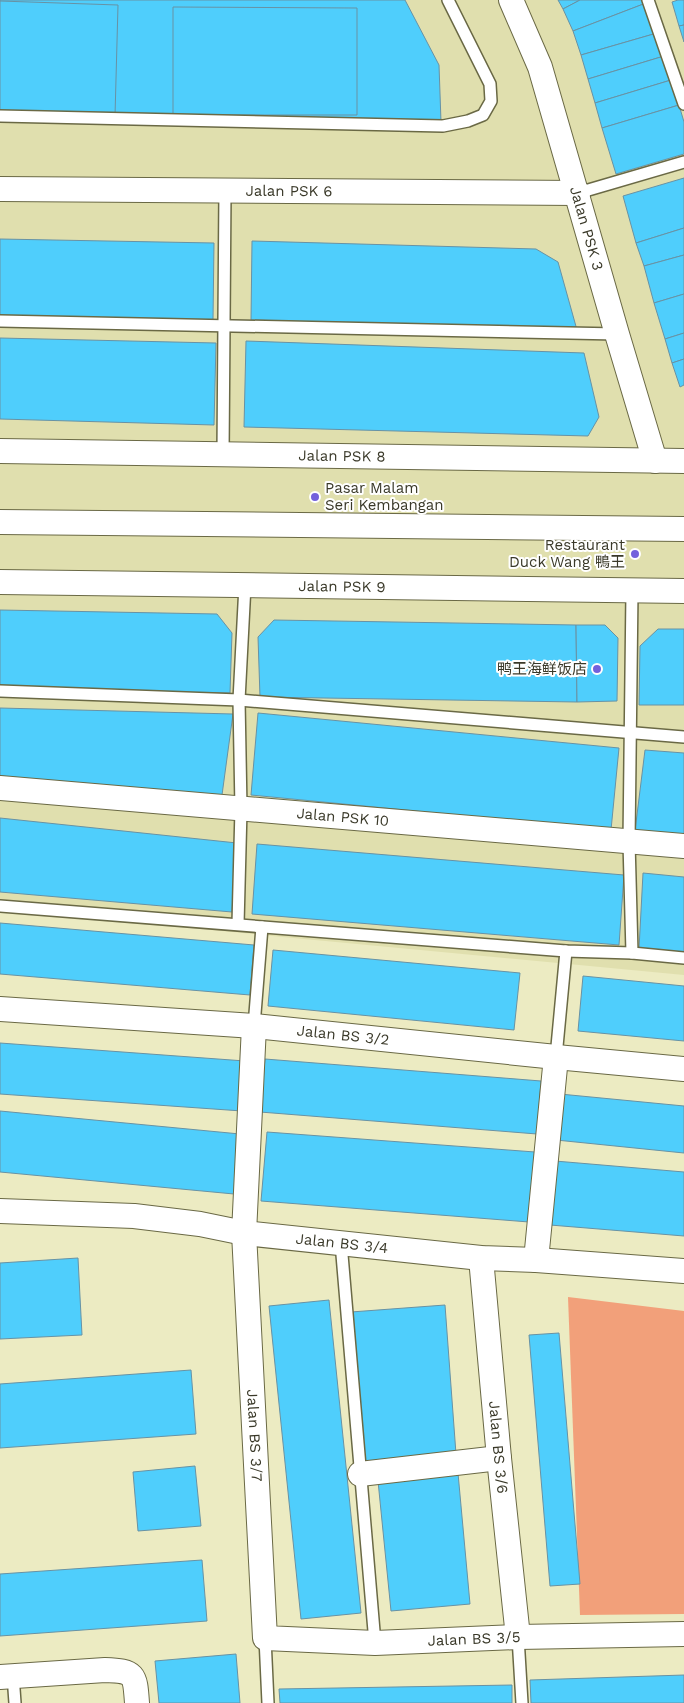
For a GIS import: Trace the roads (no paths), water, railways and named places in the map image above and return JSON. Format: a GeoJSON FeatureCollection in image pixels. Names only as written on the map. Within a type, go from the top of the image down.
{"type":"FeatureCollection","features":[{"type":"Feature","properties":{"kind":"street","name":"Jalan PSK 3"},"geometry":{"type":"LineString","coordinates":[[510,0],[540,67],[578,193],[617,334],[656,461]]}},
{"type":"Feature","properties":{"kind":"street","name":"Jalan PSK 6"},"geometry":{"type":"LineString","coordinates":[[0,189],[578,193]]}},
{"type":"Feature","properties":{"kind":"street","name":"Jalan PSK 8"},"geometry":{"type":"LineString","coordinates":[[0,451],[684,461]]}},
{"type":"Feature","properties":{"kind":"street"},"geometry":{"type":"LineString","coordinates":[[0,522],[684,529]]}},
{"type":"Feature","properties":{"kind":"street","name":"Jalan PSK 9"},"geometry":{"type":"LineString","coordinates":[[0,582],[684,591]]}},
{"type":"Feature","properties":{"kind":"street","name":"Jalan PSK 10"},"geometry":{"type":"LineString","coordinates":[[0,788],[684,846]]}},
{"type":"Feature","properties":{"kind":"street","name":"Jalan BS 3/2"},"geometry":{"type":"LineString","coordinates":[[0,1009],[254,1026],[556,1058],[684,1068]]}},
{"type":"Feature","properties":{"kind":"street","name":"Jalan BS 3/7"},"geometry":{"type":"LineString","coordinates":[[254,1026],[244,1233],[265,1638]]}},
{"type":"Feature","properties":{"kind":"street"},"geometry":{"type":"LineString","coordinates":[[536,1260],[556,1058]]}},
{"type":"Feature","properties":{"kind":"street","name":"Jalan BS 3/4"},"geometry":{"type":"LineString","coordinates":[[0,1210],[134,1216],[200,1224],[244,1233],[481,1258],[536,1260],[684,1271]]}},
{"type":"Feature","properties":{"kind":"street","name":"Jalan BS 3/6"},"geometry":{"type":"LineString","coordinates":[[481,1258],[499,1458],[518,1637]]}},
{"type":"Feature","properties":{"kind":"street"},"geometry":{"type":"LineString","coordinates":[[360,1474],[499,1458]]}},
{"type":"Feature","properties":{"kind":"street","name":"Jalan BS 3/5"},"geometry":{"type":"LineString","coordinates":[[265,1638],[375,1643],[518,1637],[684,1634]]}},
{"type":"Feature","properties":{"kind":"street"},"geometry":{"type":"LineString","coordinates":[[6,1676],[105,1670],[128,1672],[136,1684],[137,1703]]}},
{"type":"Feature","properties":{"kind":"lane"},"geometry":{"type":"LineString","coordinates":[[0,116],[443,126],[468,121],[483,115],[491,100],[490,84],[448,0]]}},
{"type":"Feature","properties":{"kind":"lane"},"geometry":{"type":"LineString","coordinates":[[648,0],[684,104]]}},
{"type":"Feature","properties":{"kind":"lane"},"geometry":{"type":"LineString","coordinates":[[578,193],[684,162]]}},
{"type":"Feature","properties":{"kind":"lane"},"geometry":{"type":"LineString","coordinates":[[223,454],[225,190]]}},
{"type":"Feature","properties":{"kind":"lane"},"geometry":{"type":"LineString","coordinates":[[0,322],[617,334]]}},
{"type":"Feature","properties":{"kind":"lane"},"geometry":{"type":"LineString","coordinates":[[238,924],[241,809],[239,700],[245,585]]}},
{"type":"Feature","properties":{"kind":"lane"},"geometry":{"type":"LineString","coordinates":[[632,591],[629,733],[632,953]]}},
{"type":"Feature","properties":{"kind":"lane"},"geometry":{"type":"LineString","coordinates":[[0,691],[239,700],[684,737]]}},
{"type":"Feature","properties":{"kind":"lane"},"geometry":{"type":"LineString","coordinates":[[0,906],[566,951],[632,953],[684,958]]}},
{"type":"Feature","properties":{"kind":"lane"},"geometry":{"type":"LineString","coordinates":[[254,1026],[262,927]]}},
{"type":"Feature","properties":{"kind":"lane"},"geometry":{"type":"LineString","coordinates":[[556,1058],[566,951]]}},
{"type":"Feature","properties":{"kind":"lane"},"geometry":{"type":"LineString","coordinates":[[341,1243],[375,1643]]}},
{"type":"Feature","properties":{"kind":"lane"},"geometry":{"type":"LineString","coordinates":[[518,1637],[522,1703]]}},
{"type":"Feature","properties":{"kind":"lane"},"geometry":{"type":"LineString","coordinates":[[265,1638],[268,1703]]}},
{"type":"Feature","properties":{"kind":"lane"},"geometry":{"type":"LineString","coordinates":[[6,1676],[15,1703]]}},
{"type":"Feature","properties":{"kind":"place","name":"Pasar Malam Seri Kembangan"},"geometry":{"type":"Point","coordinates":[315,497]}},
{"type":"Feature","properties":{"kind":"place","name":"Restaurant Duck Wang 鴨王"},"geometry":{"type":"Point","coordinates":[635,554]}},
{"type":"Feature","properties":{"kind":"place","name":"鸭王海鲜饭店"},"geometry":{"type":"Point","coordinates":[597,669]}}]}
